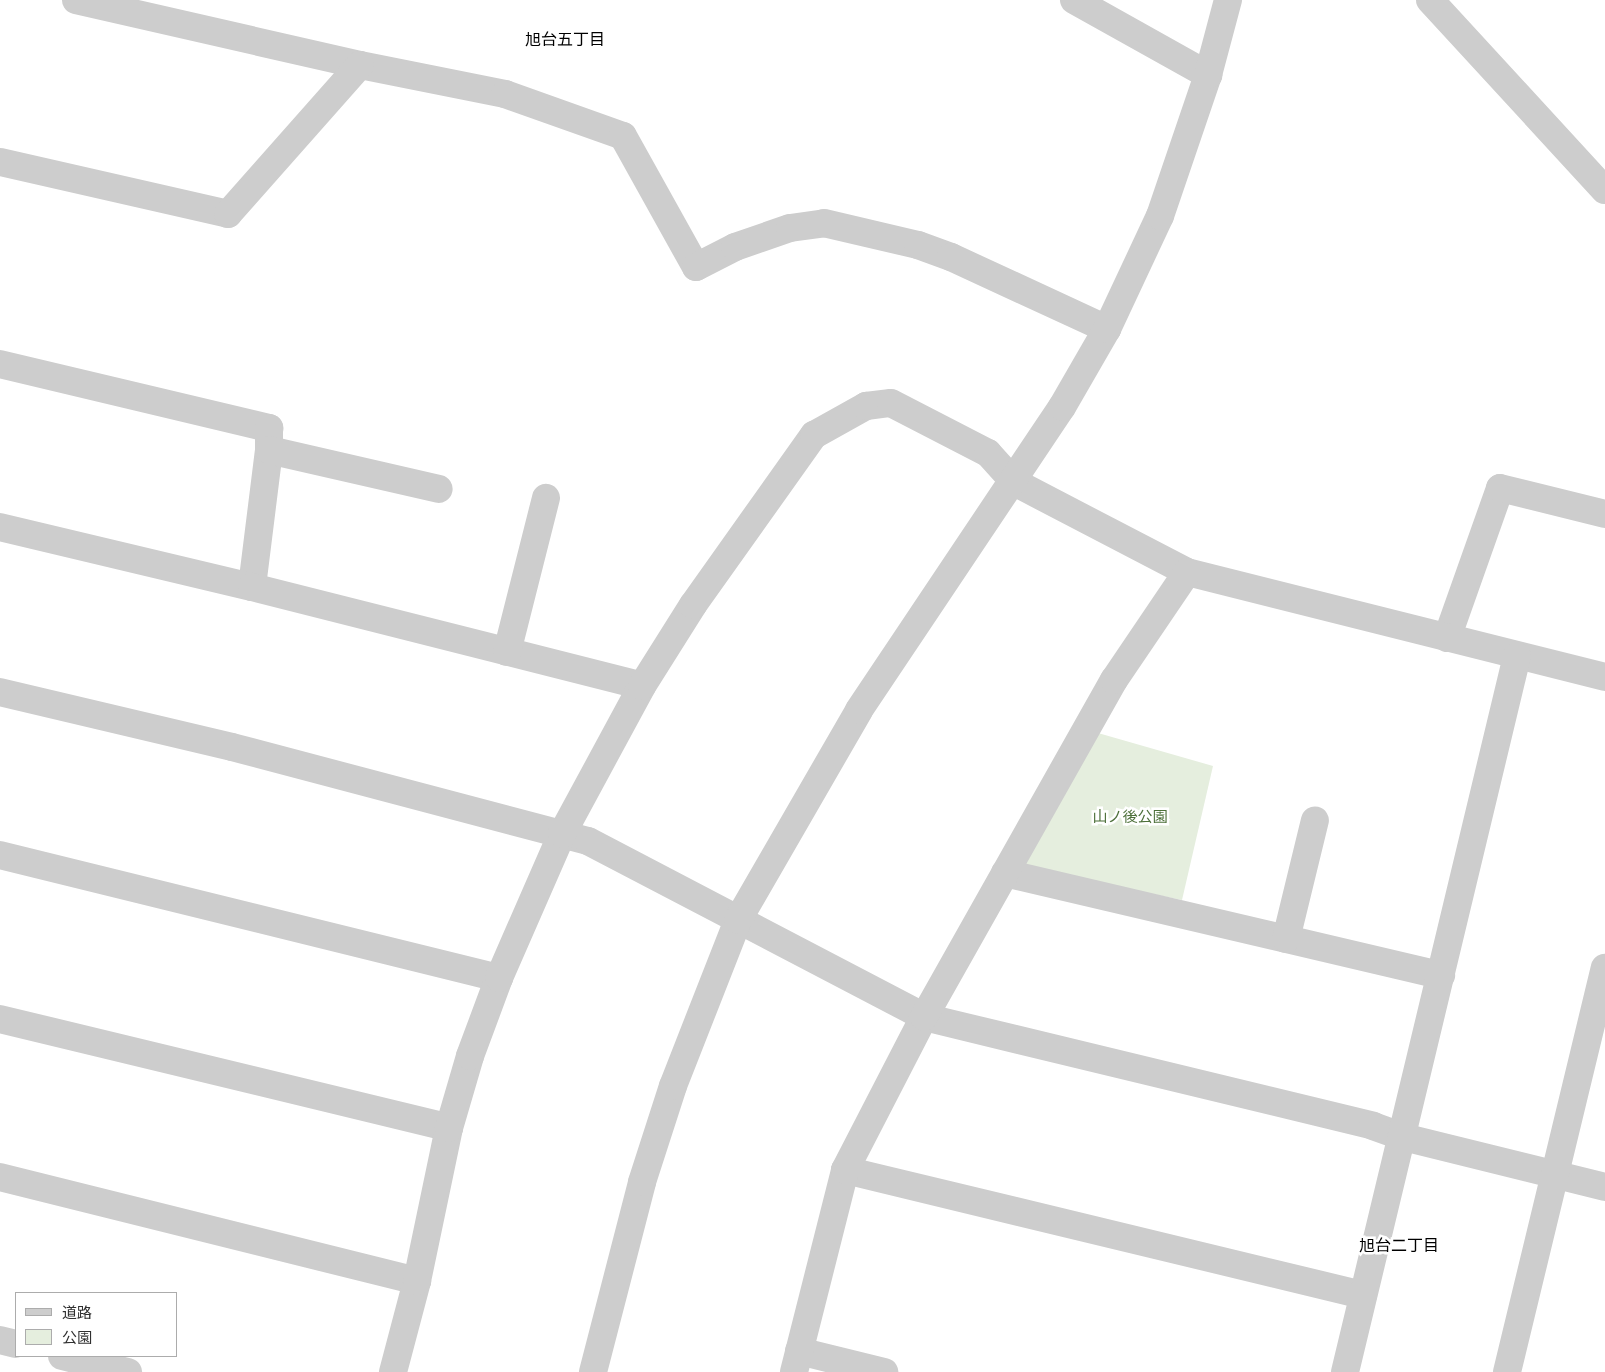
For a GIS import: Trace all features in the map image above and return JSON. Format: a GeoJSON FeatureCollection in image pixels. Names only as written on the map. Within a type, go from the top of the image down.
{"type":"FeatureCollection","features":[{"type":"Feature","properties":{"kind":"street"},"geometry":{"type":"LineString","coordinates":[[76,0],[133,6],[360,64],[505,94],[623,136],[696,267],[735,247],[790,228],[824,223],[918,245],[951,257],[1107,329]]}},
{"type":"Feature","properties":{"kind":"street"},"geometry":{"type":"LineString","coordinates":[[1074,0],[1208,75]]}},
{"type":"Feature","properties":{"kind":"street"},"geometry":{"type":"LineString","coordinates":[[594,1372],[642,1182],[673,1086],[738,920],[859,710],[1014,482],[1062,407],[1107,329],[1160,216],[1208,75],[1228,0]]}},
{"type":"Feature","properties":{"kind":"street"},"geometry":{"type":"LineString","coordinates":[[1430,0],[1605,190]]}},
{"type":"Feature","properties":{"kind":"street"},"geometry":{"type":"LineString","coordinates":[[0,162],[228,214],[360,64]]}},
{"type":"Feature","properties":{"kind":"street"},"geometry":{"type":"LineString","coordinates":[[0,364],[269,428],[269,450],[252,586]]}},
{"type":"Feature","properties":{"kind":"street"},"geometry":{"type":"LineString","coordinates":[[393,1372],[416,1281],[450,1128],[470,1056],[499,978],[562,834],[642,686],[693,605],[814,435],[866,406],[891,403],[988,453],[1014,482],[1187,572],[1605,677]]}},
{"type":"Feature","properties":{"kind":"street"},"geometry":{"type":"LineString","coordinates":[[269,450],[439,490]]}},
{"type":"Feature","properties":{"kind":"street"},"geometry":{"type":"LineString","coordinates":[[1447,638],[1500,488],[1605,514]]}},
{"type":"Feature","properties":{"kind":"street"},"geometry":{"type":"LineString","coordinates":[[507,652],[546,498]]}},
{"type":"Feature","properties":{"kind":"street"},"geometry":{"type":"LineString","coordinates":[[0,527],[252,586],[642,686]]}},
{"type":"Feature","properties":{"kind":"street"},"geometry":{"type":"LineString","coordinates":[[884,1372],[796,1361],[845,1170],[924,1017],[1004,872],[1114,680],[1187,572]]}},
{"type":"Feature","properties":{"kind":"street"},"geometry":{"type":"LineString","coordinates":[[1345,1372],[1403,1138],[1517,656]]}},
{"type":"Feature","properties":{"kind":"street"},"geometry":{"type":"LineString","coordinates":[[0,692],[232,746],[588,841],[924,1017],[1373,1126],[1403,1138],[1605,1187]]}},
{"type":"Feature","properties":{"kind":"street"},"geometry":{"type":"LineString","coordinates":[[1286,939],[1315,820]]}},
{"type":"Feature","properties":{"kind":"street"},"geometry":{"type":"LineString","coordinates":[[0,855],[499,978]]}},
{"type":"Feature","properties":{"kind":"street"},"geometry":{"type":"LineString","coordinates":[[1004,872],[1441,975]]}},
{"type":"Feature","properties":{"kind":"street"},"geometry":{"type":"LineString","coordinates":[[1507,1372],[1605,968]]}},
{"type":"Feature","properties":{"kind":"street"},"geometry":{"type":"LineString","coordinates":[[0,1019],[450,1128]]}},
{"type":"Feature","properties":{"kind":"street"},"geometry":{"type":"LineString","coordinates":[[845,1170],[1363,1295]]}},
{"type":"Feature","properties":{"kind":"street"},"geometry":{"type":"LineString","coordinates":[[0,1177],[416,1281]]}},
{"type":"Feature","properties":{"kind":"street"},"geometry":{"type":"LineString","coordinates":[[0,1340],[15,1344]]}},
{"type":"Feature","properties":{"kind":"street"},"geometry":{"type":"LineString","coordinates":[[66,1357],[128,1372]]}},
{"type":"Feature","properties":{"kind":"green space","name":"山ノ後公園"},"geometry":{"type":"Polygon","coordinates":[[[1098,733],[1213,766],[1182,900],[1021,867],[1098,733]]]}},
{"type":"Feature","properties":{"kind":"district","name":"旭台五丁目"},"geometry":{"type":"Point","coordinates":[565,39]}},
{"type":"Feature","properties":{"kind":"district","name":"旭台二丁目"},"geometry":{"type":"Point","coordinates":[1399,1245]}}]}
